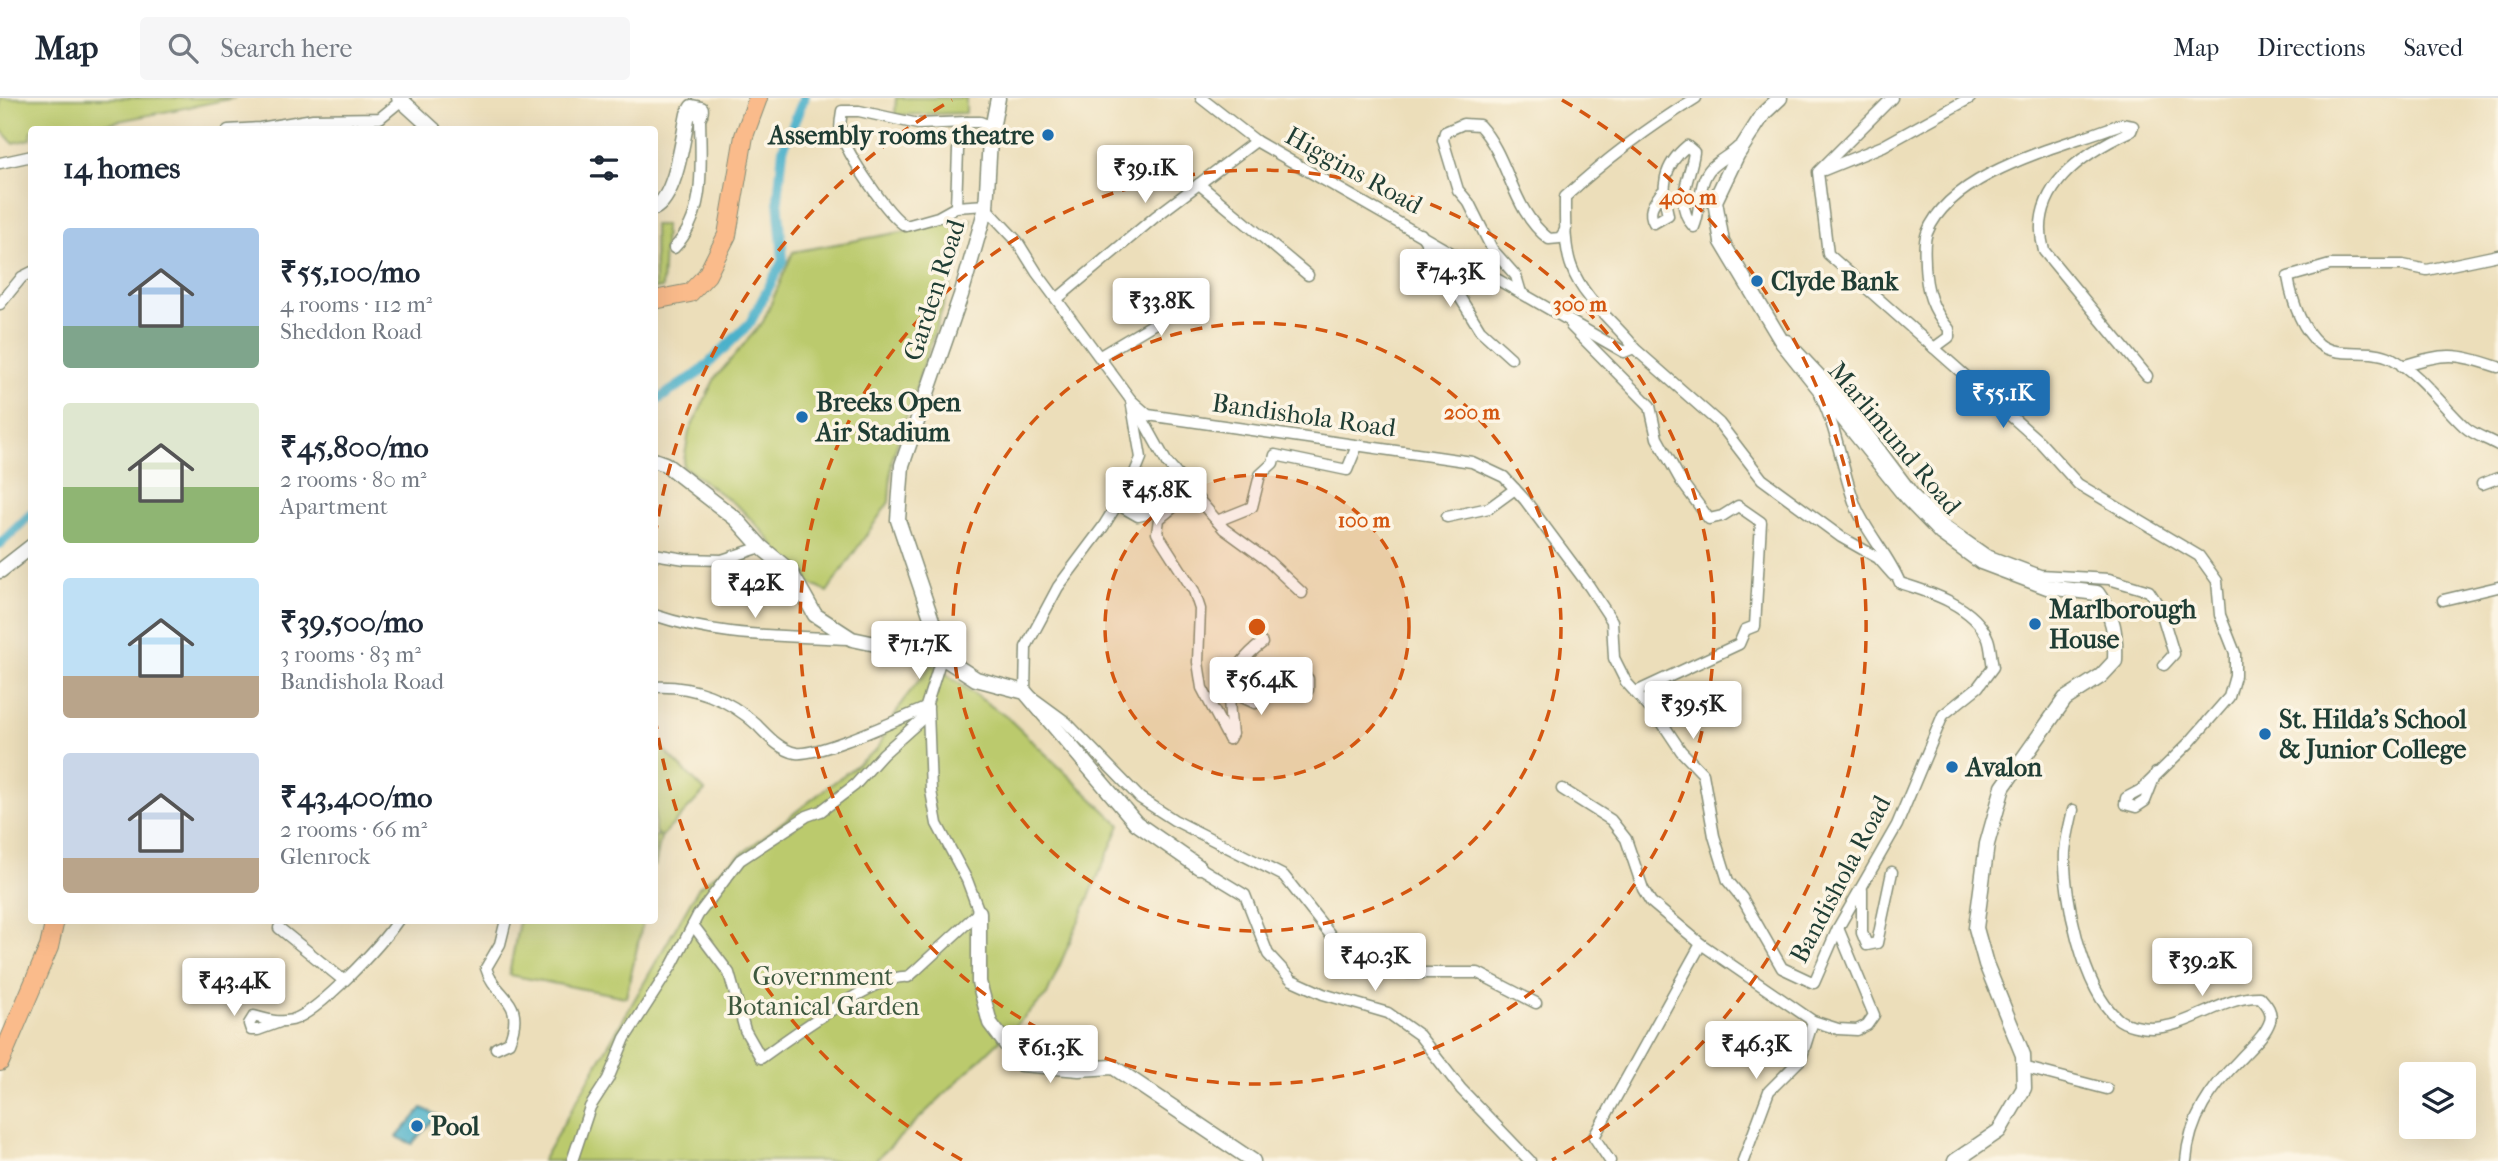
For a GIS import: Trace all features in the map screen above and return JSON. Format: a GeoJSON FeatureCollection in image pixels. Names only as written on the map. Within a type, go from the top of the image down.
{"type":"FeatureCollection","features":[{"type":"Feature","properties":{"kind":"main road"},"geometry":{"type":"LineString","coordinates":[[658,299],[690,293],[708,275],[727,234],[744,136],[758,98]]}},
{"type":"Feature","properties":{"kind":"main road"},"geometry":{"type":"LineString","coordinates":[[0,1062],[49,947],[54,924]]}},
{"type":"Feature","properties":{"kind":"street","name":"Garden Road"},"geometry":{"type":"LineString","coordinates":[[941,658],[898,520],[902,465],[961,295],[986,206],[998,98]]}},
{"type":"Feature","properties":{"kind":"street","name":"Higgins Road"},"geometry":{"type":"LineString","coordinates":[[1201,98],[1256,141],[1420,232],[1624,352],[1634,348]]}},
{"type":"Feature","properties":{"kind":"street"},"geometry":{"type":"LineString","coordinates":[[1696,98],[1654,124],[1598,166],[1565,197],[1566,229],[1572,268],[1590,296],[1634,348],[1719,423],[1762,479],[1841,537],[1878,558],[1900,583]]}},
{"type":"Feature","properties":{"kind":"street","name":"Marlimund Road"},"geometry":{"type":"LineString","coordinates":[[1780,98],[1764,113],[1737,155],[1715,201],[1722,242],[1782,342],[1907,498],[1941,533],[1981,562],[2025,579],[2048,587],[2097,593],[2110,611],[2116,631],[2115,661],[2101,676],[2065,699],[2003,787],[1987,844],[1976,928],[1986,964],[2023,1055],[2024,1088],[1999,1131],[1955,1161]]}},
{"type":"Feature","properties":{"kind":"street"},"geometry":{"type":"LineString","coordinates":[[1818,172],[1892,98]]}},
{"type":"Feature","properties":{"kind":"street"},"geometry":{"type":"LineString","coordinates":[[1818,172],[1883,146],[1970,98]]}},
{"type":"Feature","properties":{"kind":"street"},"geometry":{"type":"LineString","coordinates":[[272,126],[313,119],[380,118],[400,99],[430,126]]}},
{"type":"Feature","properties":{"kind":"street"},"geometry":{"type":"LineString","coordinates":[[658,206],[676,172],[688,114],[692,107],[701,107],[700,191],[686,236],[674,248]]}},
{"type":"Feature","properties":{"kind":"street"},"geometry":{"type":"LineString","coordinates":[[986,206],[957,207],[938,218],[906,226],[898,222],[887,204],[869,187],[840,132],[842,111],[859,111],[918,124],[980,122],[993,127]]}},
{"type":"Feature","properties":{"kind":"street"},"geometry":{"type":"LineString","coordinates":[[957,207],[958,150],[967,122]]}},
{"type":"Feature","properties":{"kind":"street"},"geometry":{"type":"LineString","coordinates":[[1521,293],[1516,276],[1492,249],[1469,203],[1458,190],[1443,140],[1445,132],[1463,124],[1479,125],[1492,138],[1534,228],[1549,239],[1560,238],[1566,229]]}},
{"type":"Feature","properties":{"kind":"street"},"geometry":{"type":"LineString","coordinates":[[1934,348],[1949,337],[1949,329],[1936,315],[1930,300],[1924,246],[1928,232],[1950,201],[1994,172],[2121,124],[2133,126],[2131,131],[2081,156],[2059,179],[2042,215],[2039,234],[2044,251],[2147,376]]}},
{"type":"Feature","properties":{"kind":"street"},"geometry":{"type":"LineString","coordinates":[[1662,192],[1676,155],[1687,146],[1694,152],[1684,184],[1685,218],[1694,227],[1700,212],[1701,190],[1710,169],[1755,130]]}},
{"type":"Feature","properties":{"kind":"street"},"geometry":{"type":"LineString","coordinates":[[1057,299],[1256,141]]}},
{"type":"Feature","properties":{"kind":"street"},"geometry":{"type":"LineString","coordinates":[[0,163],[28,157]]}},
{"type":"Feature","properties":{"kind":"street"},"geometry":{"type":"LineString","coordinates":[[1818,172],[1828,254],[2040,442],[2078,484],[2199,556],[2217,581],[2220,615],[2235,653],[2235,676],[2229,697],[2189,743],[2156,773]]}},
{"type":"Feature","properties":{"kind":"street"},"geometry":{"type":"LineString","coordinates":[[1199,184],[1308,275]]}},
{"type":"Feature","properties":{"kind":"street","name":"Bandishola Road"},"geometry":{"type":"LineString","coordinates":[[986,206],[1017,241],[1037,273],[1131,400],[1149,415],[1472,462],[1504,477],[1589,586],[1612,621],[1614,658],[1626,682],[1661,721],[1681,751],[1703,774],[1714,836],[1728,881],[1742,898],[1782,968],[1814,983],[1838,928],[1897,825],[1943,715],[1978,687],[1993,667],[1988,639],[1978,622],[1939,595],[1900,583]]}},
{"type":"Feature","properties":{"kind":"street"},"geometry":{"type":"LineString","coordinates":[[1420,232],[1480,330],[1511,358]]}},
{"type":"Feature","properties":{"kind":"street"},"geometry":{"type":"LineString","coordinates":[[2498,255],[2427,270],[2403,265],[2330,265],[2288,277],[2303,323],[2320,345],[2328,349],[2390,357],[2420,379],[2467,429],[2498,445]]}},
{"type":"Feature","properties":{"kind":"street"},"geometry":{"type":"LineString","coordinates":[[0,304],[22,277],[28,274]]}},
{"type":"Feature","properties":{"kind":"street"},"geometry":{"type":"LineString","coordinates":[[1100,356],[1157,322],[1141,298]]}},
{"type":"Feature","properties":{"kind":"street"},"geometry":{"type":"LineString","coordinates":[[1562,316],[1650,406],[1657,438],[1681,481],[1709,519],[1722,516],[1738,506],[1761,522],[1755,625],[1745,630],[1740,644],[1636,692]]}},
{"type":"Feature","properties":{"kind":"street"},"geometry":{"type":"LineString","coordinates":[[1777,331],[1839,395],[1915,496],[1944,525],[1987,555],[2040,575],[2109,579],[2149,592],[2160,608],[2174,654],[2164,665]]}},
{"type":"Feature","properties":{"kind":"street"},"geometry":{"type":"LineString","coordinates":[[2402,366],[2436,355],[2457,354],[2498,367]]}},
{"type":"Feature","properties":{"kind":"street"},"geometry":{"type":"LineString","coordinates":[[1811,376],[1829,413],[1857,509],[1891,560],[1900,583]]}},
{"type":"Feature","properties":{"kind":"street"},"geometry":{"type":"LineString","coordinates":[[1131,400],[1167,463],[1217,521],[1302,593]]}},
{"type":"Feature","properties":{"kind":"street"},"geometry":{"type":"LineString","coordinates":[[1131,400],[1141,458],[1117,504],[1058,587],[1026,647],[1026,692],[1136,823],[1245,895],[1268,954],[1292,980],[1323,994],[1388,1013],[1419,1035],[1461,1089],[1530,1161]]}},
{"type":"Feature","properties":{"kind":"street"},"geometry":{"type":"LineString","coordinates":[[1217,521],[1252,507],[1260,475],[1273,463],[1275,455],[1347,470],[1357,446]]}},
{"type":"Feature","properties":{"kind":"street"},"geometry":{"type":"LineString","coordinates":[[660,462],[736,519],[761,547],[790,570],[816,615],[852,639]]}},
{"type":"Feature","properties":{"kind":"street"},"geometry":{"type":"LineString","coordinates":[[2482,484],[2498,478]]}},
{"type":"Feature","properties":{"kind":"street"},"geometry":{"type":"LineString","coordinates":[[1117,504],[1138,516],[1147,514],[1190,488]]}},
{"type":"Feature","properties":{"kind":"street"},"geometry":{"type":"LineString","coordinates":[[1190,488],[1159,519],[1157,533],[1194,591],[1200,610],[1198,662],[1202,688],[1228,739],[1232,734],[1229,691],[1241,661],[1262,643]]}},
{"type":"Feature","properties":{"kind":"street"},"geometry":{"type":"LineString","coordinates":[[1447,517],[1489,508],[1515,489]]}},
{"type":"Feature","properties":{"kind":"street"},"geometry":{"type":"LineString","coordinates":[[658,555],[722,560],[761,547]]}},
{"type":"Feature","properties":{"kind":"street"},"geometry":{"type":"LineString","coordinates":[[0,571],[28,549]]}},
{"type":"Feature","properties":{"kind":"street"},"geometry":{"type":"LineString","coordinates":[[2442,600],[2498,587]]}},
{"type":"Feature","properties":{"kind":"street"},"geometry":{"type":"LineString","coordinates":[[658,616],[687,626],[740,635],[852,639],[941,658],[976,679],[1026,692],[1066,722],[1140,798],[1174,820],[1284,876],[1336,942],[1353,954],[1408,973],[1478,973],[1536,1003]]}},
{"type":"Feature","properties":{"kind":"street"},"geometry":{"type":"LineString","coordinates":[[572,1161],[590,1107],[608,1079],[625,1038],[693,925],[740,860],[807,816],[821,811],[855,785],[883,754],[922,719],[928,707],[941,658]]}},
{"type":"Feature","properties":{"kind":"street"},"geometry":{"type":"LineString","coordinates":[[1229,691],[1255,703],[1300,677],[1308,679],[1308,690]]}},
{"type":"Feature","properties":{"kind":"street"},"geometry":{"type":"LineString","coordinates":[[658,688],[707,694],[734,707],[775,743],[796,753],[818,750],[928,707]]}},
{"type":"Feature","properties":{"kind":"street"},"geometry":{"type":"LineString","coordinates":[[928,707],[930,780],[937,824],[967,880],[979,912],[979,982],[990,1023],[1021,1064],[1079,1069],[1113,1067],[1253,1161]]}},
{"type":"Feature","properties":{"kind":"street"},"geometry":{"type":"LineString","coordinates":[[1562,789],[1611,820],[1626,839],[1643,889],[1651,902],[1701,944],[1813,1021],[1838,1029],[1857,1030],[1867,1025],[1874,1015],[1838,928]]}},
{"type":"Feature","properties":{"kind":"street"},"geometry":{"type":"LineString","coordinates":[[2073,810],[2065,851],[2067,897],[2075,940],[2103,1002],[2118,1020],[2151,1028],[2187,1021],[2248,997],[2260,997],[2268,1006],[2271,1018],[2263,1035],[2231,1068],[2192,1123],[2186,1161]]}},
{"type":"Feature","properties":{"kind":"street"},"geometry":{"type":"LineString","coordinates":[[1862,887],[1861,933],[1867,945],[1877,943],[1892,872]]}},
{"type":"Feature","properties":{"kind":"street"},"geometry":{"type":"LineString","coordinates":[[693,925],[729,973],[745,1030],[761,1058],[855,996],[899,976],[908,977],[979,912]]}},
{"type":"Feature","properties":{"kind":"street"},"geometry":{"type":"LineString","coordinates":[[280,1022],[295,1019],[343,980],[394,924]]}},
{"type":"Feature","properties":{"kind":"street"},"geometry":{"type":"LineString","coordinates":[[496,1048],[509,1042],[514,1030],[511,1004],[489,977],[486,968],[500,944],[505,924]]}},
{"type":"Feature","properties":{"kind":"street"},"geometry":{"type":"LineString","coordinates":[[279,928],[343,980]]}},
{"type":"Feature","properties":{"kind":"street"},"geometry":{"type":"LineString","coordinates":[[1610,1161],[1594,1137],[1701,944]]}},
{"type":"Feature","properties":{"kind":"street"},"geometry":{"type":"LineString","coordinates":[[1743,1161],[1769,1091],[1801,1059],[1813,1021]]}},
{"type":"Feature","properties":{"kind":"street"},"geometry":{"type":"LineString","coordinates":[[2023,1067],[2107,1089]]}},
{"type":"Feature","properties":{"kind":"green space"},"geometry":{"type":"Polygon","coordinates":[[[0,98],[235,98],[93,126],[28,126],[28,140],[13,143],[0,129],[0,98]]]}},
{"type":"Feature","properties":{"kind":"green space"},"geometry":{"type":"Polygon","coordinates":[[[896,98],[966,98],[966,113],[895,115],[896,98]]]}},
{"type":"Feature","properties":{"kind":"green space","name":"Breeks Open Air Stadium"},"geometry":{"type":"Polygon","coordinates":[[[972,219],[892,460],[889,502],[827,592],[800,579],[764,533],[740,508],[683,466],[689,432],[715,378],[763,322],[793,252],[972,219]]]}},
{"type":"Feature","properties":{"kind":"green space"},"geometry":{"type":"Polygon","coordinates":[[[658,225],[665,225],[662,288],[658,289],[658,225]]]}},
{"type":"Feature","properties":{"kind":"green space","name":"Government Botanical Garden"},"geometry":{"type":"Polygon","coordinates":[[[932,664],[1008,718],[1120,825],[1047,995],[875,1161],[542,1161],[699,887],[877,749],[902,702],[932,664]]]}},
{"type":"Feature","properties":{"kind":"green space"},"geometry":{"type":"Polygon","coordinates":[[[658,744],[705,791],[661,837],[658,852],[658,744]]]}},
{"type":"Feature","properties":{"kind":"green space"},"geometry":{"type":"Polygon","coordinates":[[[518,924],[642,924],[626,997],[509,975],[518,924]]]}},
{"type":"Feature","properties":{"kind":"water","name":"Pool"},"geometry":{"type":"Polygon","coordinates":[[[422,1108],[437,1115],[412,1144],[397,1137],[422,1108]]]}},
{"type":"Feature","properties":{"kind":"waterway"},"geometry":{"type":"LineString","coordinates":[[658,399],[700,372],[750,323],[783,260],[778,199],[783,149],[804,98]]}},
{"type":"Feature","properties":{"kind":"waterway"},"geometry":{"type":"LineString","coordinates":[[0,544],[28,517]]}},
{"type":"Feature","properties":{"kind":"place","name":"Assembly rooms theatre"},"geometry":{"type":"Point","coordinates":[1048,135]}},
{"type":"Feature","properties":{"kind":"place","name":"Clyde Bank"},"geometry":{"type":"Point","coordinates":[1757,281]}},
{"type":"Feature","properties":{"kind":"place","name":"Breeks Open Air Stadium"},"geometry":{"type":"Point","coordinates":[802,417]}},
{"type":"Feature","properties":{"kind":"place","name":"Marlborough House"},"geometry":{"type":"Point","coordinates":[2035,624]}},
{"type":"Feature","properties":{"kind":"place","name":"St. Hilda's School & Junior College"},"geometry":{"type":"Point","coordinates":[2265,734]}},
{"type":"Feature","properties":{"kind":"place","name":"Avalon"},"geometry":{"type":"Point","coordinates":[1952,767]}},
{"type":"Feature","properties":{"kind":"place","name":"Pool"},"geometry":{"type":"Point","coordinates":[417,1126]}}]}
